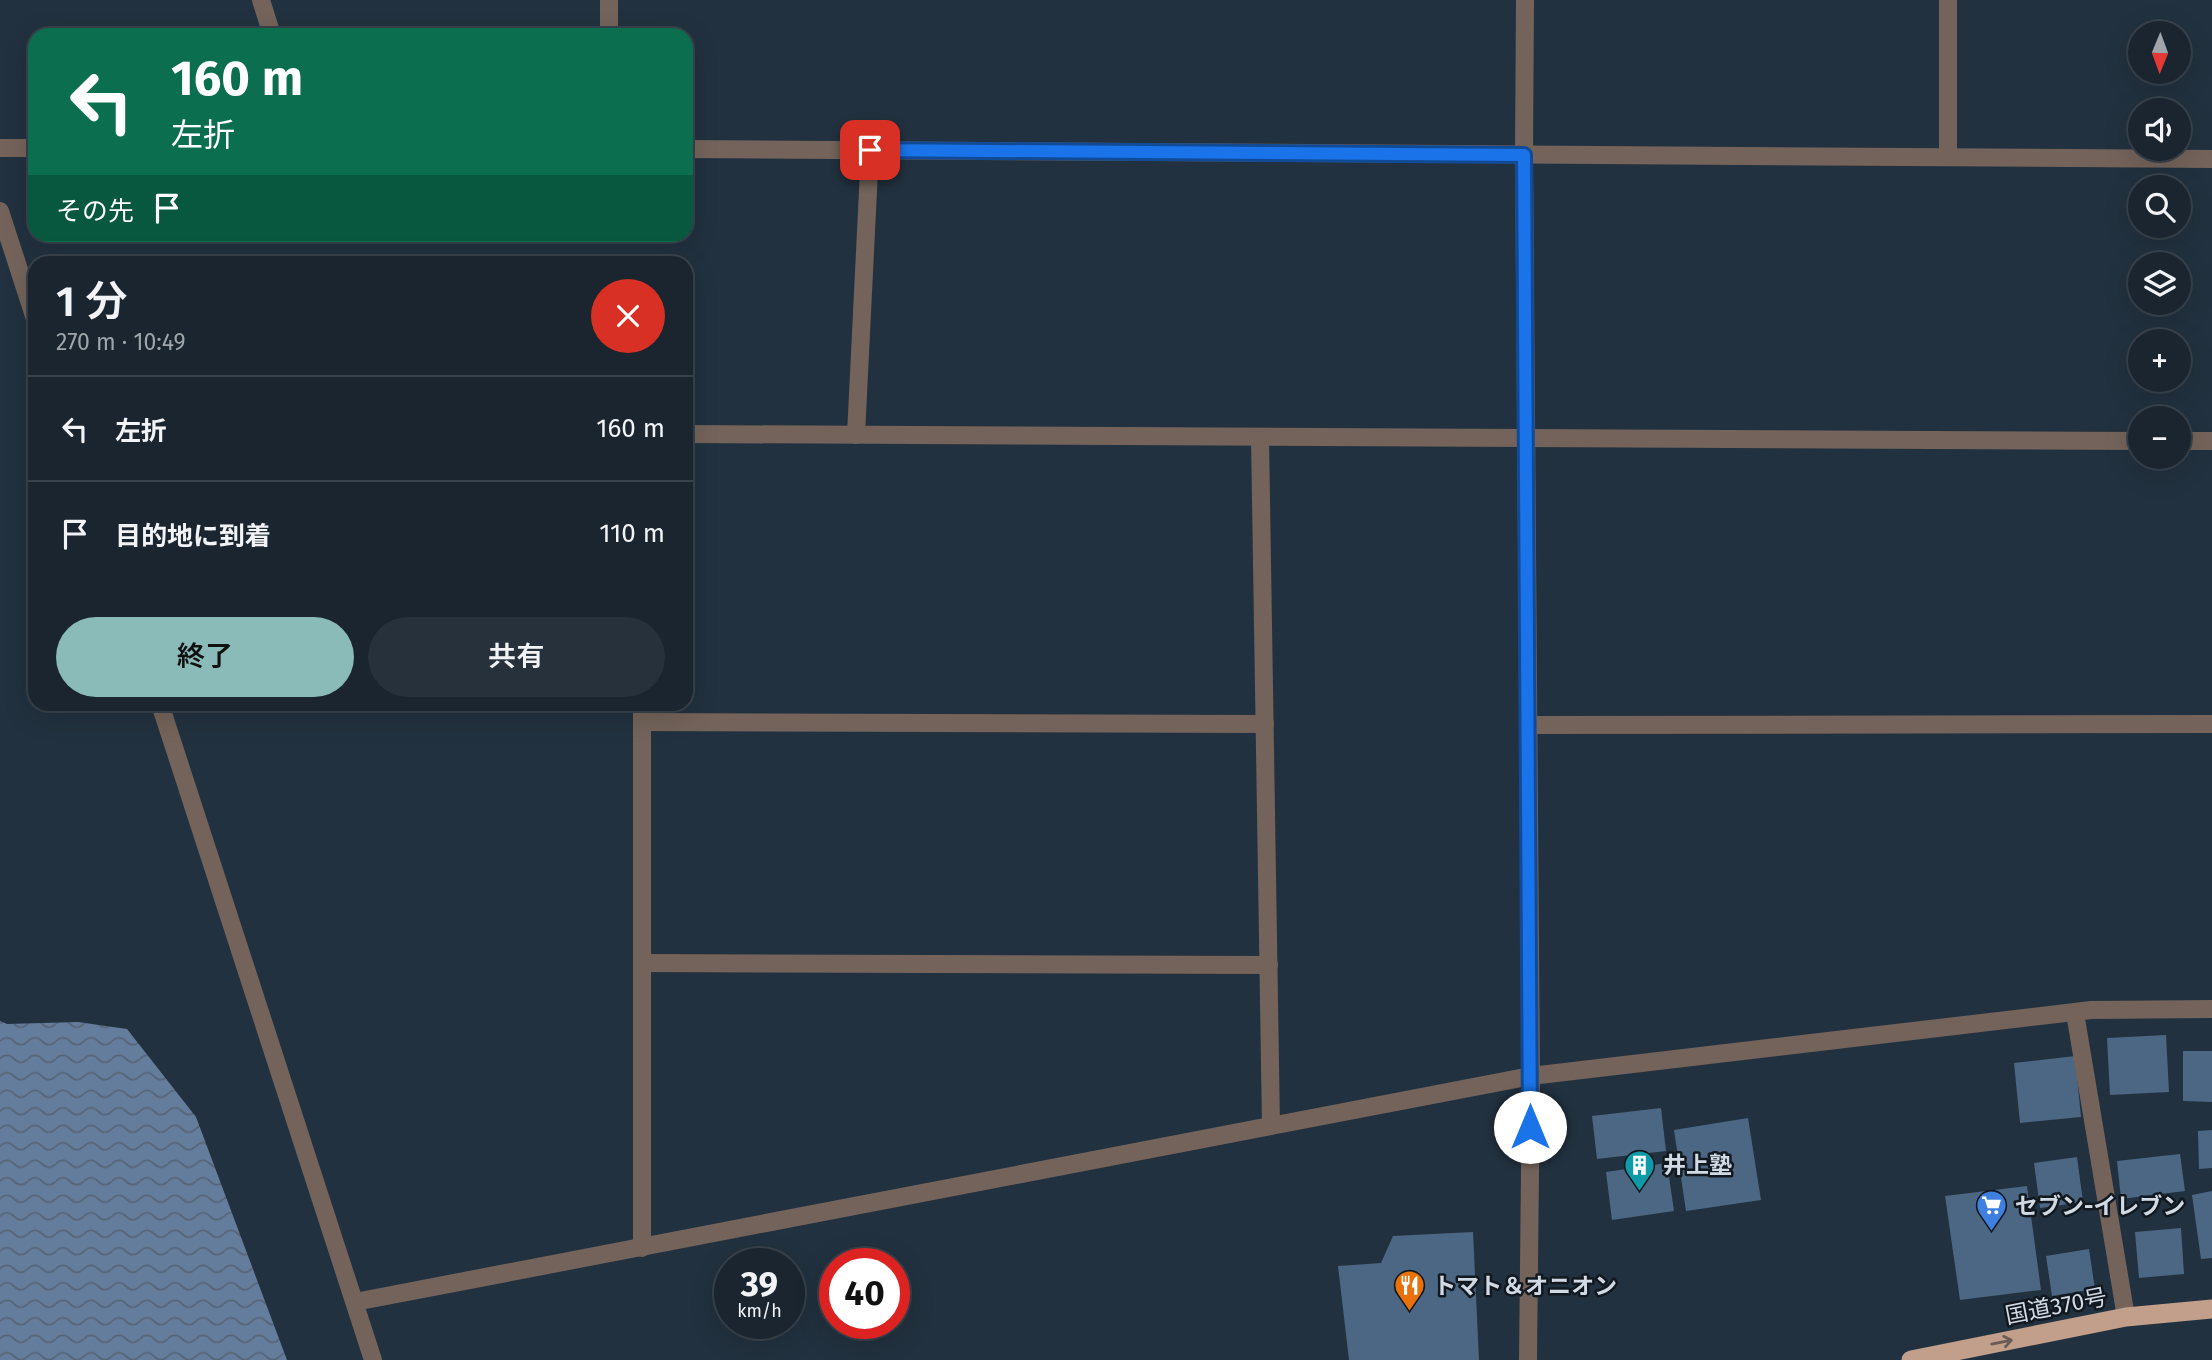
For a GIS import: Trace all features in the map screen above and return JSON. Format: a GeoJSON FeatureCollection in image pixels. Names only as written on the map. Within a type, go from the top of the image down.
{"type":"FeatureCollection","features":[{"type":"Feature","properties":{"kind":"highway","name":"国道370号"},"geometry":{"type":"LineString","coordinates":[[1911,1360],[2126,1317],[2212,1309]]}},
{"type":"Feature","properties":{"kind":"street"},"geometry":{"type":"LineString","coordinates":[[261,0],[270,28]]}},
{"type":"Feature","properties":{"kind":"street"},"geometry":{"type":"LineString","coordinates":[[609,0],[609,28]]}},
{"type":"Feature","properties":{"kind":"street"},"geometry":{"type":"LineString","coordinates":[[1525,0],[1525,438],[1531,1076],[1528,1360]]}},
{"type":"Feature","properties":{"kind":"street"},"geometry":{"type":"LineString","coordinates":[[1948,0],[1948,156]]}},
{"type":"Feature","properties":{"kind":"street"},"geometry":{"type":"LineString","coordinates":[[0,148],[28,148]]}},
{"type":"Feature","properties":{"kind":"street"},"geometry":{"type":"LineString","coordinates":[[693,149],[2212,159]]}},
{"type":"Feature","properties":{"kind":"street"},"geometry":{"type":"LineString","coordinates":[[856,435],[870,150]]}},
{"type":"Feature","properties":{"kind":"street"},"geometry":{"type":"LineString","coordinates":[[0,211],[28,297]]}},
{"type":"Feature","properties":{"kind":"street"},"geometry":{"type":"LineString","coordinates":[[693,434],[2128,441]]}},
{"type":"Feature","properties":{"kind":"street"},"geometry":{"type":"LineString","coordinates":[[1260,437],[1271,1126]]}},
{"type":"Feature","properties":{"kind":"street"},"geometry":{"type":"LineString","coordinates":[[2191,441],[2212,441]]}},
{"type":"Feature","properties":{"kind":"street"},"geometry":{"type":"LineString","coordinates":[[162,711],[373,1360]]}},
{"type":"Feature","properties":{"kind":"street"},"geometry":{"type":"LineString","coordinates":[[642,711],[642,1248]]}},
{"type":"Feature","properties":{"kind":"street"},"geometry":{"type":"LineString","coordinates":[[642,722],[1265,724]]}},
{"type":"Feature","properties":{"kind":"street"},"geometry":{"type":"LineString","coordinates":[[1528,725],[2212,724]]}},
{"type":"Feature","properties":{"kind":"street"},"geometry":{"type":"LineString","coordinates":[[642,963],[1269,965]]}},
{"type":"Feature","properties":{"kind":"street"},"geometry":{"type":"LineString","coordinates":[[355,1302],[1531,1076],[2091,1010],[2212,1009]]}},
{"type":"Feature","properties":{"kind":"street"},"geometry":{"type":"LineString","coordinates":[[2075,1013],[2126,1317]]}},
{"type":"Feature","properties":{"kind":"water"},"geometry":{"type":"Polygon","coordinates":[[[0,1021],[7,1024],[78,1022],[127,1029],[196,1117],[287,1360],[0,1360],[0,1021]]]}},
{"type":"Feature","properties":{"kind":"building"},"geometry":{"type":"Polygon","coordinates":[[[2166,1035],[2169,1092],[2110,1095],[2107,1038],[2166,1035]]]}},
{"type":"Feature","properties":{"kind":"building"},"geometry":{"type":"Polygon","coordinates":[[[2183,1051],[2212,1051],[2212,1102],[2183,1101],[2183,1051]]]}},
{"type":"Feature","properties":{"kind":"building"},"geometry":{"type":"Polygon","coordinates":[[[2075,1056],[2081,1117],[2020,1123],[2014,1063],[2075,1056]]]}},
{"type":"Feature","properties":{"kind":"building"},"geometry":{"type":"Polygon","coordinates":[[[1661,1108],[1666,1151],[1597,1159],[1592,1116],[1661,1108]]]}},
{"type":"Feature","properties":{"kind":"building"},"geometry":{"type":"Polygon","coordinates":[[[1748,1118],[1761,1200],[1686,1211],[1674,1130],[1748,1118]]]}},
{"type":"Feature","properties":{"kind":"building"},"geometry":{"type":"Polygon","coordinates":[[[2212,1130],[2212,1168],[2199,1169],[2198,1131],[2212,1130]]]}},
{"type":"Feature","properties":{"kind":"building"},"geometry":{"type":"Polygon","coordinates":[[[2180,1154],[2185,1191],[2121,1199],[2117,1161],[2180,1154]]]}},
{"type":"Feature","properties":{"kind":"building"},"geometry":{"type":"Polygon","coordinates":[[[2077,1157],[2083,1202],[2040,1208],[2034,1163],[2077,1157]]]}},
{"type":"Feature","properties":{"kind":"building","name":"井上塾"},"geometry":{"type":"Polygon","coordinates":[[[1667,1163],[1674,1211],[1612,1220],[1606,1172],[1667,1163]]]}},
{"type":"Feature","properties":{"kind":"building","name":"セブン-イレブン"},"geometry":{"type":"Polygon","coordinates":[[[2027,1186],[2041,1290],[1960,1300],[1945,1196],[2027,1186]]]}},
{"type":"Feature","properties":{"kind":"building"},"geometry":{"type":"Polygon","coordinates":[[[2212,1191],[2212,1258],[2201,1259],[2192,1195],[2212,1191]]]}},
{"type":"Feature","properties":{"kind":"building"},"geometry":{"type":"Polygon","coordinates":[[[2181,1228],[2184,1274],[2139,1278],[2135,1232],[2181,1228]]]}},
{"type":"Feature","properties":{"kind":"building","name":"トマト＆オニオン"},"geometry":{"type":"Polygon","coordinates":[[[1473,1232],[1479,1360],[1349,1360],[1338,1266],[1381,1263],[1393,1236],[1473,1232]]]}},
{"type":"Feature","properties":{"kind":"building"},"geometry":{"type":"Polygon","coordinates":[[[2089,1249],[2095,1289],[2052,1296],[2046,1256],[2089,1249]]]}},
{"type":"Feature","properties":{"kind":"place","name":"井上塾"},"geometry":{"type":"Point","coordinates":[1640,1192]}},
{"type":"Feature","properties":{"kind":"place","name":"セブン-イレブン"},"geometry":{"type":"Point","coordinates":[1992,1233]}},
{"type":"Feature","properties":{"kind":"place","name":"トマト＆オニオン"},"geometry":{"type":"Point","coordinates":[1410,1313]}},
{"type":"Feature","properties":{"kind":"route"},"geometry":{"type":"LineString","coordinates":[[870,150],[1524,155],[1530,1127]]}}]}
